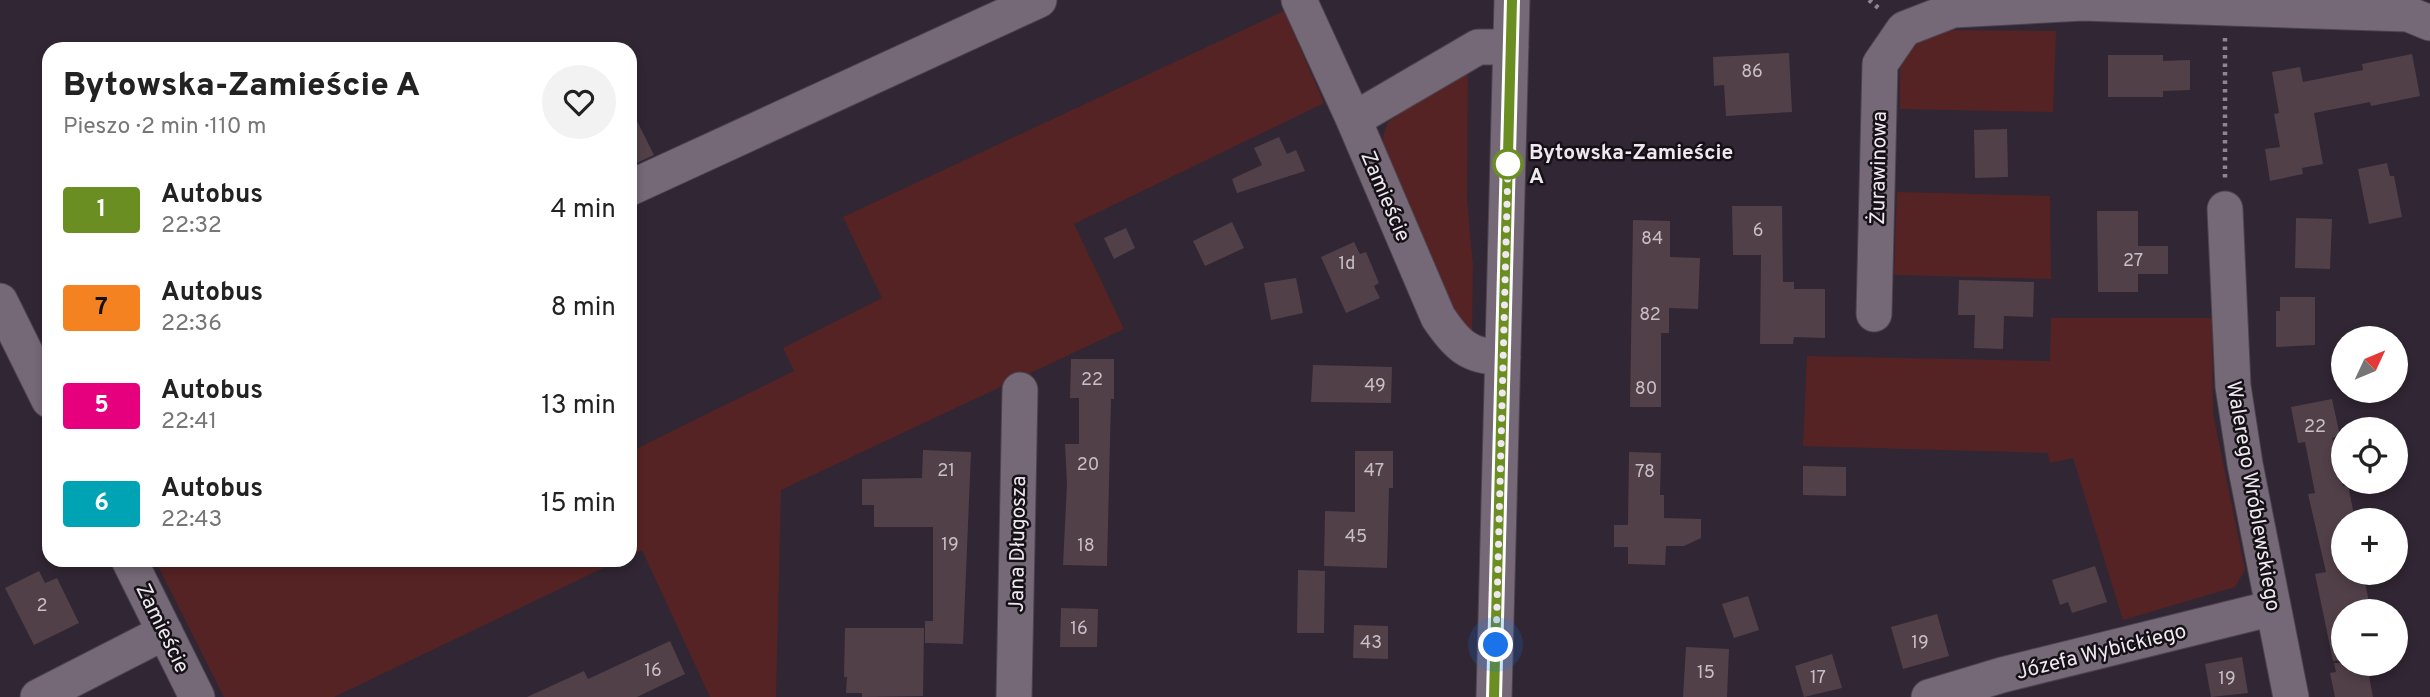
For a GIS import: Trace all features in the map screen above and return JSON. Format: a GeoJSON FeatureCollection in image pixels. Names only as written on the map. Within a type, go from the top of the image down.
{"type":"FeatureCollection","features":[{"type":"Feature","properties":{"kind":"street"},"geometry":{"type":"LineString","coordinates":[[637,185],[1039,0]]}},
{"type":"Feature","properties":{"kind":"street","name":"Zamieście"},"geometry":{"type":"LineString","coordinates":[[1299,0],[1438,317],[1464,348],[1476,355],[1503,357]]}},
{"type":"Feature","properties":{"kind":"street"},"geometry":{"type":"LineString","coordinates":[[1494,697],[1512,0]]}},
{"type":"Feature","properties":{"kind":"street","name":"Żurawinowa"},"geometry":{"type":"LineString","coordinates":[[1874,314],[1880,64],[1904,29],[1953,10],[2083,4],[2225,4]]}},
{"type":"Feature","properties":{"kind":"street"},"geometry":{"type":"LineString","coordinates":[[2225,4],[2408,14],[2430,23]]}},
{"type":"Feature","properties":{"kind":"street"},"geometry":{"type":"LineString","coordinates":[[1353,118],[1478,47],[1511,47]]}},
{"type":"Feature","properties":{"kind":"street","name":"Walerego Wróblewskiego"},"geometry":{"type":"LineString","coordinates":[[2225,209],[2233,386],[2245,464],[2291,697]]}},
{"type":"Feature","properties":{"kind":"street"},"geometry":{"type":"LineString","coordinates":[[0,301],[42,386]]}},
{"type":"Feature","properties":{"kind":"street","name":"Jana Długosza"},"geometry":{"type":"LineString","coordinates":[[1014,697],[1020,390]]}},
{"type":"Feature","properties":{"kind":"street","name":"Zamieście"},"geometry":{"type":"LineString","coordinates":[[132,567],[197,697]]}},
{"type":"Feature","properties":{"kind":"street","name":"Józefa Wybickiego"},"geometry":{"type":"LineString","coordinates":[[1929,697],[2004,686],[2273,608]]}},
{"type":"Feature","properties":{"kind":"street"},"geometry":{"type":"LineString","coordinates":[[38,697],[165,632]]}},
{"type":"Feature","properties":{"kind":"path"},"geometry":{"type":"LineString","coordinates":[[2225,4],[2225,209]]}},
{"type":"Feature","properties":{"kind":"shaded area"},"geometry":{"type":"Polygon","coordinates":[[[1284,11],[1324,103],[1074,224],[1124,329],[781,490],[776,697],[710,697],[642,550],[637,552],[637,449],[794,371],[783,348],[882,298],[843,217],[1284,11]]]}},
{"type":"Feature","properties":{"kind":"shaded area"},"geometry":{"type":"Polygon","coordinates":[[[1920,30],[2056,31],[2053,112],[1900,109],[1900,49],[1920,30]]]}},
{"type":"Feature","properties":{"kind":"shaded area"},"geometry":{"type":"Polygon","coordinates":[[[1468,66],[1467,199],[1473,266],[1472,333],[1460,327],[1384,158],[1383,136],[1388,122],[1468,66]]]}},
{"type":"Feature","properties":{"kind":"shaded area"},"geometry":{"type":"Polygon","coordinates":[[[1897,192],[2050,196],[2051,279],[1894,275],[1897,192]]]}},
{"type":"Feature","properties":{"kind":"shaded area"},"geometry":{"type":"Polygon","coordinates":[[[2051,318],[2212,318],[2213,414],[2245,570],[2235,587],[2123,620],[2073,458],[2050,463],[2048,453],[1803,446],[1807,356],[2050,361],[2051,318]]]}},
{"type":"Feature","properties":{"kind":"shaded area"},"geometry":{"type":"Polygon","coordinates":[[[159,567],[605,567],[334,697],[224,697],[159,567]]]}},
{"type":"Feature","properties":{"kind":"building"},"geometry":{"type":"Polygon","coordinates":[[[1789,53],[1792,112],[1726,116],[1724,85],[1714,86],[1713,57],[1789,53]]]}},
{"type":"Feature","properties":{"kind":"building"},"geometry":{"type":"Polygon","coordinates":[[[2412,54],[2420,96],[2371,106],[2370,102],[2314,113],[2323,164],[2302,168],[2303,174],[2270,181],[2265,149],[2280,147],[2274,114],[2279,113],[2272,72],[2300,67],[2303,82],[2363,70],[2362,64],[2412,54]]]}},
{"type":"Feature","properties":{"kind":"building"},"geometry":{"type":"Polygon","coordinates":[[[2108,55],[2163,55],[2163,61],[2190,60],[2190,90],[2163,91],[2163,97],[2108,97],[2108,55]]]}},
{"type":"Feature","properties":{"kind":"building"},"geometry":{"type":"Polygon","coordinates":[[[637,121],[654,155],[637,163],[637,121]]]}},
{"type":"Feature","properties":{"kind":"building"},"geometry":{"type":"Polygon","coordinates":[[[2007,129],[2008,177],[1975,178],[1974,130],[2007,129]]]}},
{"type":"Feature","properties":{"kind":"building"},"geometry":{"type":"Polygon","coordinates":[[[1279,137],[1287,154],[1296,150],[1305,171],[1237,193],[1232,179],[1262,165],[1254,148],[1279,137]]]}},
{"type":"Feature","properties":{"kind":"building"},"geometry":{"type":"Polygon","coordinates":[[[2387,163],[2390,176],[2394,176],[2402,217],[2369,224],[2358,169],[2387,163]]]}},
{"type":"Feature","properties":{"kind":"building"},"geometry":{"type":"Polygon","coordinates":[[[1732,206],[1782,206],[1783,282],[1794,282],[1794,289],[1825,289],[1825,338],[1794,337],[1793,344],[1760,344],[1761,255],[1733,255],[1732,206]]]}},
{"type":"Feature","properties":{"kind":"building"},"geometry":{"type":"Polygon","coordinates":[[[2097,211],[2138,211],[2138,246],[2168,246],[2168,274],[2138,274],[2138,292],[2098,292],[2097,211]]]}},
{"type":"Feature","properties":{"kind":"building"},"geometry":{"type":"Polygon","coordinates":[[[2296,218],[2332,219],[2330,269],[2295,268],[2296,218]]]}},
{"type":"Feature","properties":{"kind":"building"},"geometry":{"type":"Polygon","coordinates":[[[1633,220],[1670,221],[1670,257],[1700,258],[1698,309],[1669,308],[1669,333],[1661,333],[1661,407],[1630,407],[1633,220]]]}},
{"type":"Feature","properties":{"kind":"building"},"geometry":{"type":"Polygon","coordinates":[[[1232,222],[1244,248],[1205,266],[1193,241],[1232,222]]]}},
{"type":"Feature","properties":{"kind":"building"},"geometry":{"type":"Polygon","coordinates":[[[1126,228],[1135,248],[1114,259],[1104,238],[1126,228]]]}},
{"type":"Feature","properties":{"kind":"building"},"geometry":{"type":"Polygon","coordinates":[[[1354,242],[1360,254],[1366,252],[1379,283],[1374,286],[1380,298],[1346,313],[1321,257],[1354,242]]]}},
{"type":"Feature","properties":{"kind":"building"},"geometry":{"type":"Polygon","coordinates":[[[1296,278],[1303,313],[1271,320],[1264,283],[1296,278]]]}},
{"type":"Feature","properties":{"kind":"building"},"geometry":{"type":"Polygon","coordinates":[[[1959,280],[2034,282],[2033,317],[2004,316],[2003,349],[1974,348],[1975,315],[1958,315],[1959,280]]]}},
{"type":"Feature","properties":{"kind":"building"},"geometry":{"type":"Polygon","coordinates":[[[2280,297],[2315,297],[2315,345],[2276,347],[2276,311],[2280,311],[2280,297]]]}},
{"type":"Feature","properties":{"kind":"building"},"geometry":{"type":"Polygon","coordinates":[[[1071,359],[1114,359],[1107,566],[1063,565],[1067,484],[1065,444],[1079,444],[1079,398],[1070,398],[1071,359]]]}},
{"type":"Feature","properties":{"kind":"building"},"geometry":{"type":"Polygon","coordinates":[[[1313,365],[1392,367],[1391,403],[1311,402],[1313,365]]]}},
{"type":"Feature","properties":{"kind":"building"},"geometry":{"type":"Polygon","coordinates":[[[2331,399],[2333,403],[2336,417],[2331,417],[2331,494],[2350,494],[2353,508],[2331,508],[2331,585],[2365,585],[2368,599],[2331,599],[2331,651],[2315,574],[2326,572],[2308,494],[2315,493],[2305,442],[2298,443],[2291,407],[2331,399]]]}},
{"type":"Feature","properties":{"kind":"building"},"geometry":{"type":"Polygon","coordinates":[[[923,450],[971,452],[963,644],[925,643],[925,621],[933,621],[933,527],[874,527],[874,505],[862,505],[862,479],[922,478],[923,450]]]}},
{"type":"Feature","properties":{"kind":"building"},"geometry":{"type":"Polygon","coordinates":[[[1355,451],[1393,451],[1387,568],[1324,566],[1325,511],[1355,512],[1355,451]]]}},
{"type":"Feature","properties":{"kind":"building"},"geometry":{"type":"Polygon","coordinates":[[[1629,452],[1661,453],[1660,495],[1664,495],[1664,518],[1701,519],[1701,538],[1684,546],[1666,546],[1665,565],[1628,564],[1628,547],[1614,547],[1614,525],[1628,525],[1629,452]]]}},
{"type":"Feature","properties":{"kind":"building"},"geometry":{"type":"Polygon","coordinates":[[[1803,466],[1846,467],[1846,496],[1803,495],[1803,466]]]}},
{"type":"Feature","properties":{"kind":"building"},"geometry":{"type":"Polygon","coordinates":[[[2095,566],[2107,602],[2072,613],[2068,602],[2060,605],[2052,580],[2095,566]]]}},
{"type":"Feature","properties":{"kind":"building"},"geometry":{"type":"Polygon","coordinates":[[[1298,570],[1325,571],[1324,633],[1297,633],[1298,570]]]}},
{"type":"Feature","properties":{"kind":"building"},"geometry":{"type":"Polygon","coordinates":[[[39,571],[45,583],[57,578],[79,623],[34,645],[5,588],[39,571]]]}},
{"type":"Feature","properties":{"kind":"building"},"geometry":{"type":"Polygon","coordinates":[[[1748,596],[1759,630],[1734,638],[1722,604],[1748,596]]]}},
{"type":"Feature","properties":{"kind":"building"},"geometry":{"type":"Polygon","coordinates":[[[1061,608],[1098,609],[1097,647],[1060,647],[1061,608]]]}},
{"type":"Feature","properties":{"kind":"building"},"geometry":{"type":"Polygon","coordinates":[[[1937,614],[1949,656],[1903,669],[1891,627],[1937,614]]]}},
{"type":"Feature","properties":{"kind":"building"},"geometry":{"type":"Polygon","coordinates":[[[1354,625],[1388,626],[1388,659],[1353,658],[1354,625]]]}},
{"type":"Feature","properties":{"kind":"building"},"geometry":{"type":"Polygon","coordinates":[[[845,628],[924,628],[923,696],[862,697],[862,693],[846,693],[845,628]]]}},
{"type":"Feature","properties":{"kind":"building"},"geometry":{"type":"Polygon","coordinates":[[[670,641],[685,674],[637,697],[527,697],[584,671],[588,679],[670,641]]]}},
{"type":"Feature","properties":{"kind":"building"},"geometry":{"type":"Polygon","coordinates":[[[1686,647],[1729,649],[1727,697],[1683,697],[1686,647]]]}},
{"type":"Feature","properties":{"kind":"building"},"geometry":{"type":"Polygon","coordinates":[[[1832,654],[1842,688],[1804,697],[1795,666],[1832,654]]]}},
{"type":"Feature","properties":{"kind":"building"},"geometry":{"type":"Polygon","coordinates":[[[2242,657],[2248,693],[2211,697],[2205,664],[2242,657]]]}},
{"type":"Feature","properties":{"kind":"building"},"geometry":{"type":"Polygon","coordinates":[[[2330,673],[2331,676],[2369,676],[2373,697],[2335,697],[2330,673]]]}},
{"type":"Feature","properties":{"kind":"bus line","name":"1"},"geometry":{"type":"LineString","coordinates":[[1494,697],[1512,0]]}},
{"type":"Feature","properties":{"kind":"place","name":"Bytowska-Zamieście A"},"geometry":{"type":"Point","coordinates":[1508,164]}},
{"type":"Feature","properties":{"kind":"route"},"geometry":{"type":"LineString","coordinates":[[1496,645],[1508,164]]}}]}
